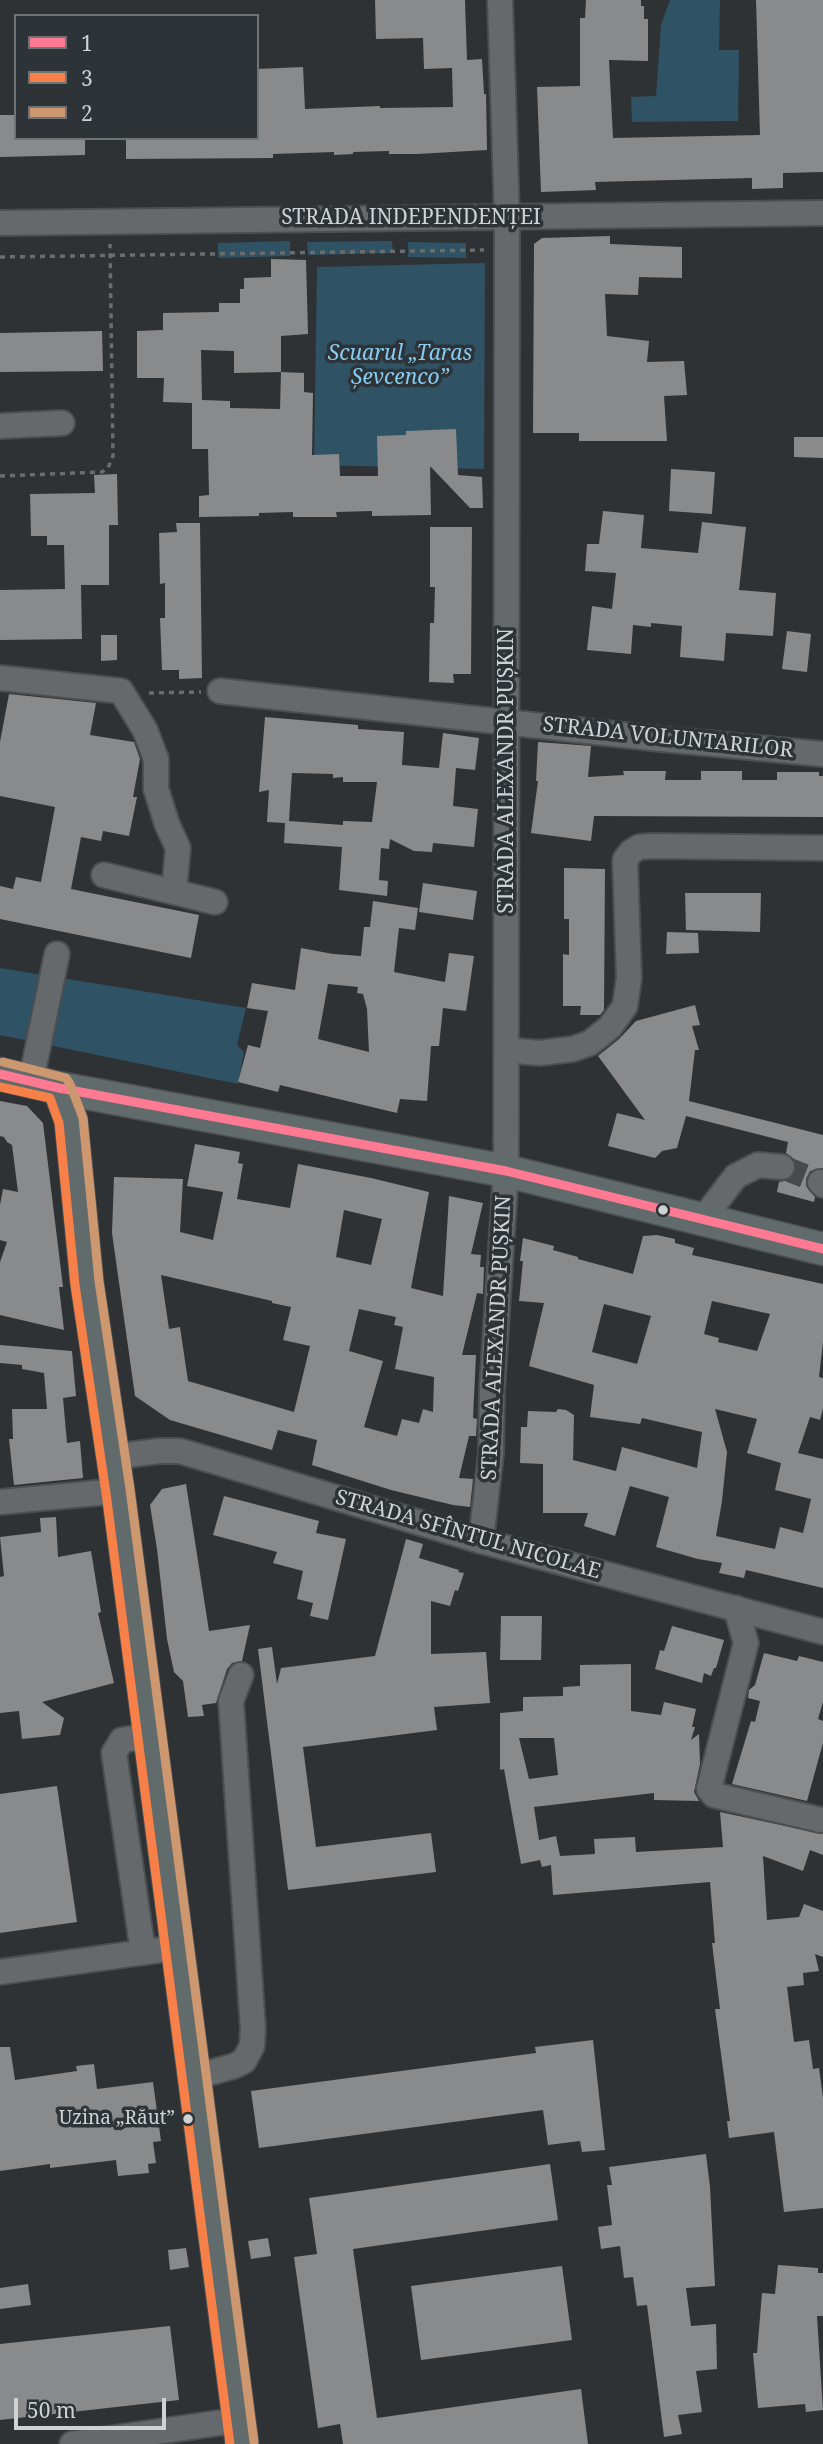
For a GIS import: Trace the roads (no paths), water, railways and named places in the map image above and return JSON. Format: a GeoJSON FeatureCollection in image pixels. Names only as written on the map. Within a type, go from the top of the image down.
{"type":"FeatureCollection","features":[{"type":"Feature","properties":{"kind":"main road"},"geometry":{"type":"LineString","coordinates":[[0,1074],[506,1171],[823,1249]]}},
{"type":"Feature","properties":{"kind":"main road"},"geometry":{"type":"LineString","coordinates":[[45,1084],[71,1120],[87,1283],[118,1491],[240,2432]]}},
{"type":"Feature","properties":{"kind":"street","name":"STRADA ALEXANDR PUȘKIN"},"geometry":{"type":"LineString","coordinates":[[481,1541],[491,1454],[492,1390],[506,1171],[507,217],[500,0]]}},
{"type":"Feature","properties":{"kind":"street","name":"STRADA INDEPENDENȚEI"},"geometry":{"type":"LineString","coordinates":[[0,223],[823,213]]}},
{"type":"Feature","properties":{"kind":"street"},"geometry":{"type":"LineString","coordinates":[[0,426],[62,424]]}},
{"type":"Feature","properties":{"kind":"street"},"geometry":{"type":"LineString","coordinates":[[0,677],[121,691],[145,730],[156,759],[156,789],[178,848],[174,892]]}},
{"type":"Feature","properties":{"kind":"street","name":"STRADA VOLUNTARILOR"},"geometry":{"type":"LineString","coordinates":[[220,691],[823,754]]}},
{"type":"Feature","properties":{"kind":"street"},"geometry":{"type":"LineString","coordinates":[[507,1050],[539,1053],[573,1049],[590,1043],[610,1027],[625,1006],[629,978],[625,860],[631,852],[639,847],[653,846],[823,848]]}},
{"type":"Feature","properties":{"kind":"street"},"geometry":{"type":"LineString","coordinates":[[104,875],[215,902]]}},
{"type":"Feature","properties":{"kind":"street"},"geometry":{"type":"LineString","coordinates":[[45,1084],[57,954]]}},
{"type":"Feature","properties":{"kind":"street"},"geometry":{"type":"LineString","coordinates":[[703,1219],[736,1176],[758,1165],[782,1167]]}},
{"type":"Feature","properties":{"kind":"street","name":"STRADA SFÎNTUL NICOLAE"},"geometry":{"type":"LineString","coordinates":[[112,1457],[180,1451],[481,1541],[823,1632]]}},
{"type":"Feature","properties":{"kind":"street"},"geometry":{"type":"LineString","coordinates":[[0,1502],[118,1491]]}},
{"type":"Feature","properties":{"kind":"street"},"geometry":{"type":"LineString","coordinates":[[736,1608],[746,1643],[709,1789],[714,1795],[821,1820]]}},
{"type":"Feature","properties":{"kind":"street"},"geometry":{"type":"LineString","coordinates":[[195,2077],[244,2061],[252,2046],[231,1701],[241,1675]]}},
{"type":"Feature","properties":{"kind":"street"},"geometry":{"type":"LineString","coordinates":[[143,1952],[114,1753],[122,1740],[150,1736]]}},
{"type":"Feature","properties":{"kind":"street"},"geometry":{"type":"LineString","coordinates":[[0,1972],[178,1948]]}},
{"type":"Feature","properties":{"kind":"street"},"geometry":{"type":"LineString","coordinates":[[72,2444],[240,2432]]}},
{"type":"Feature","properties":{"kind":"tunnel"},"geometry":{"type":"LineString","coordinates":[[782,1167],[820,1182]]}},
{"type":"Feature","properties":{"kind":"place","name":"Uzina „Răut”"},"geometry":{"type":"Point","coordinates":[188,2119]}},
{"type":"Feature","properties":{"kind":"park label","name":"Scuarul „Taras Șevcenco”"},"geometry":{"type":"Point","coordinates":[400,366]}}]}
